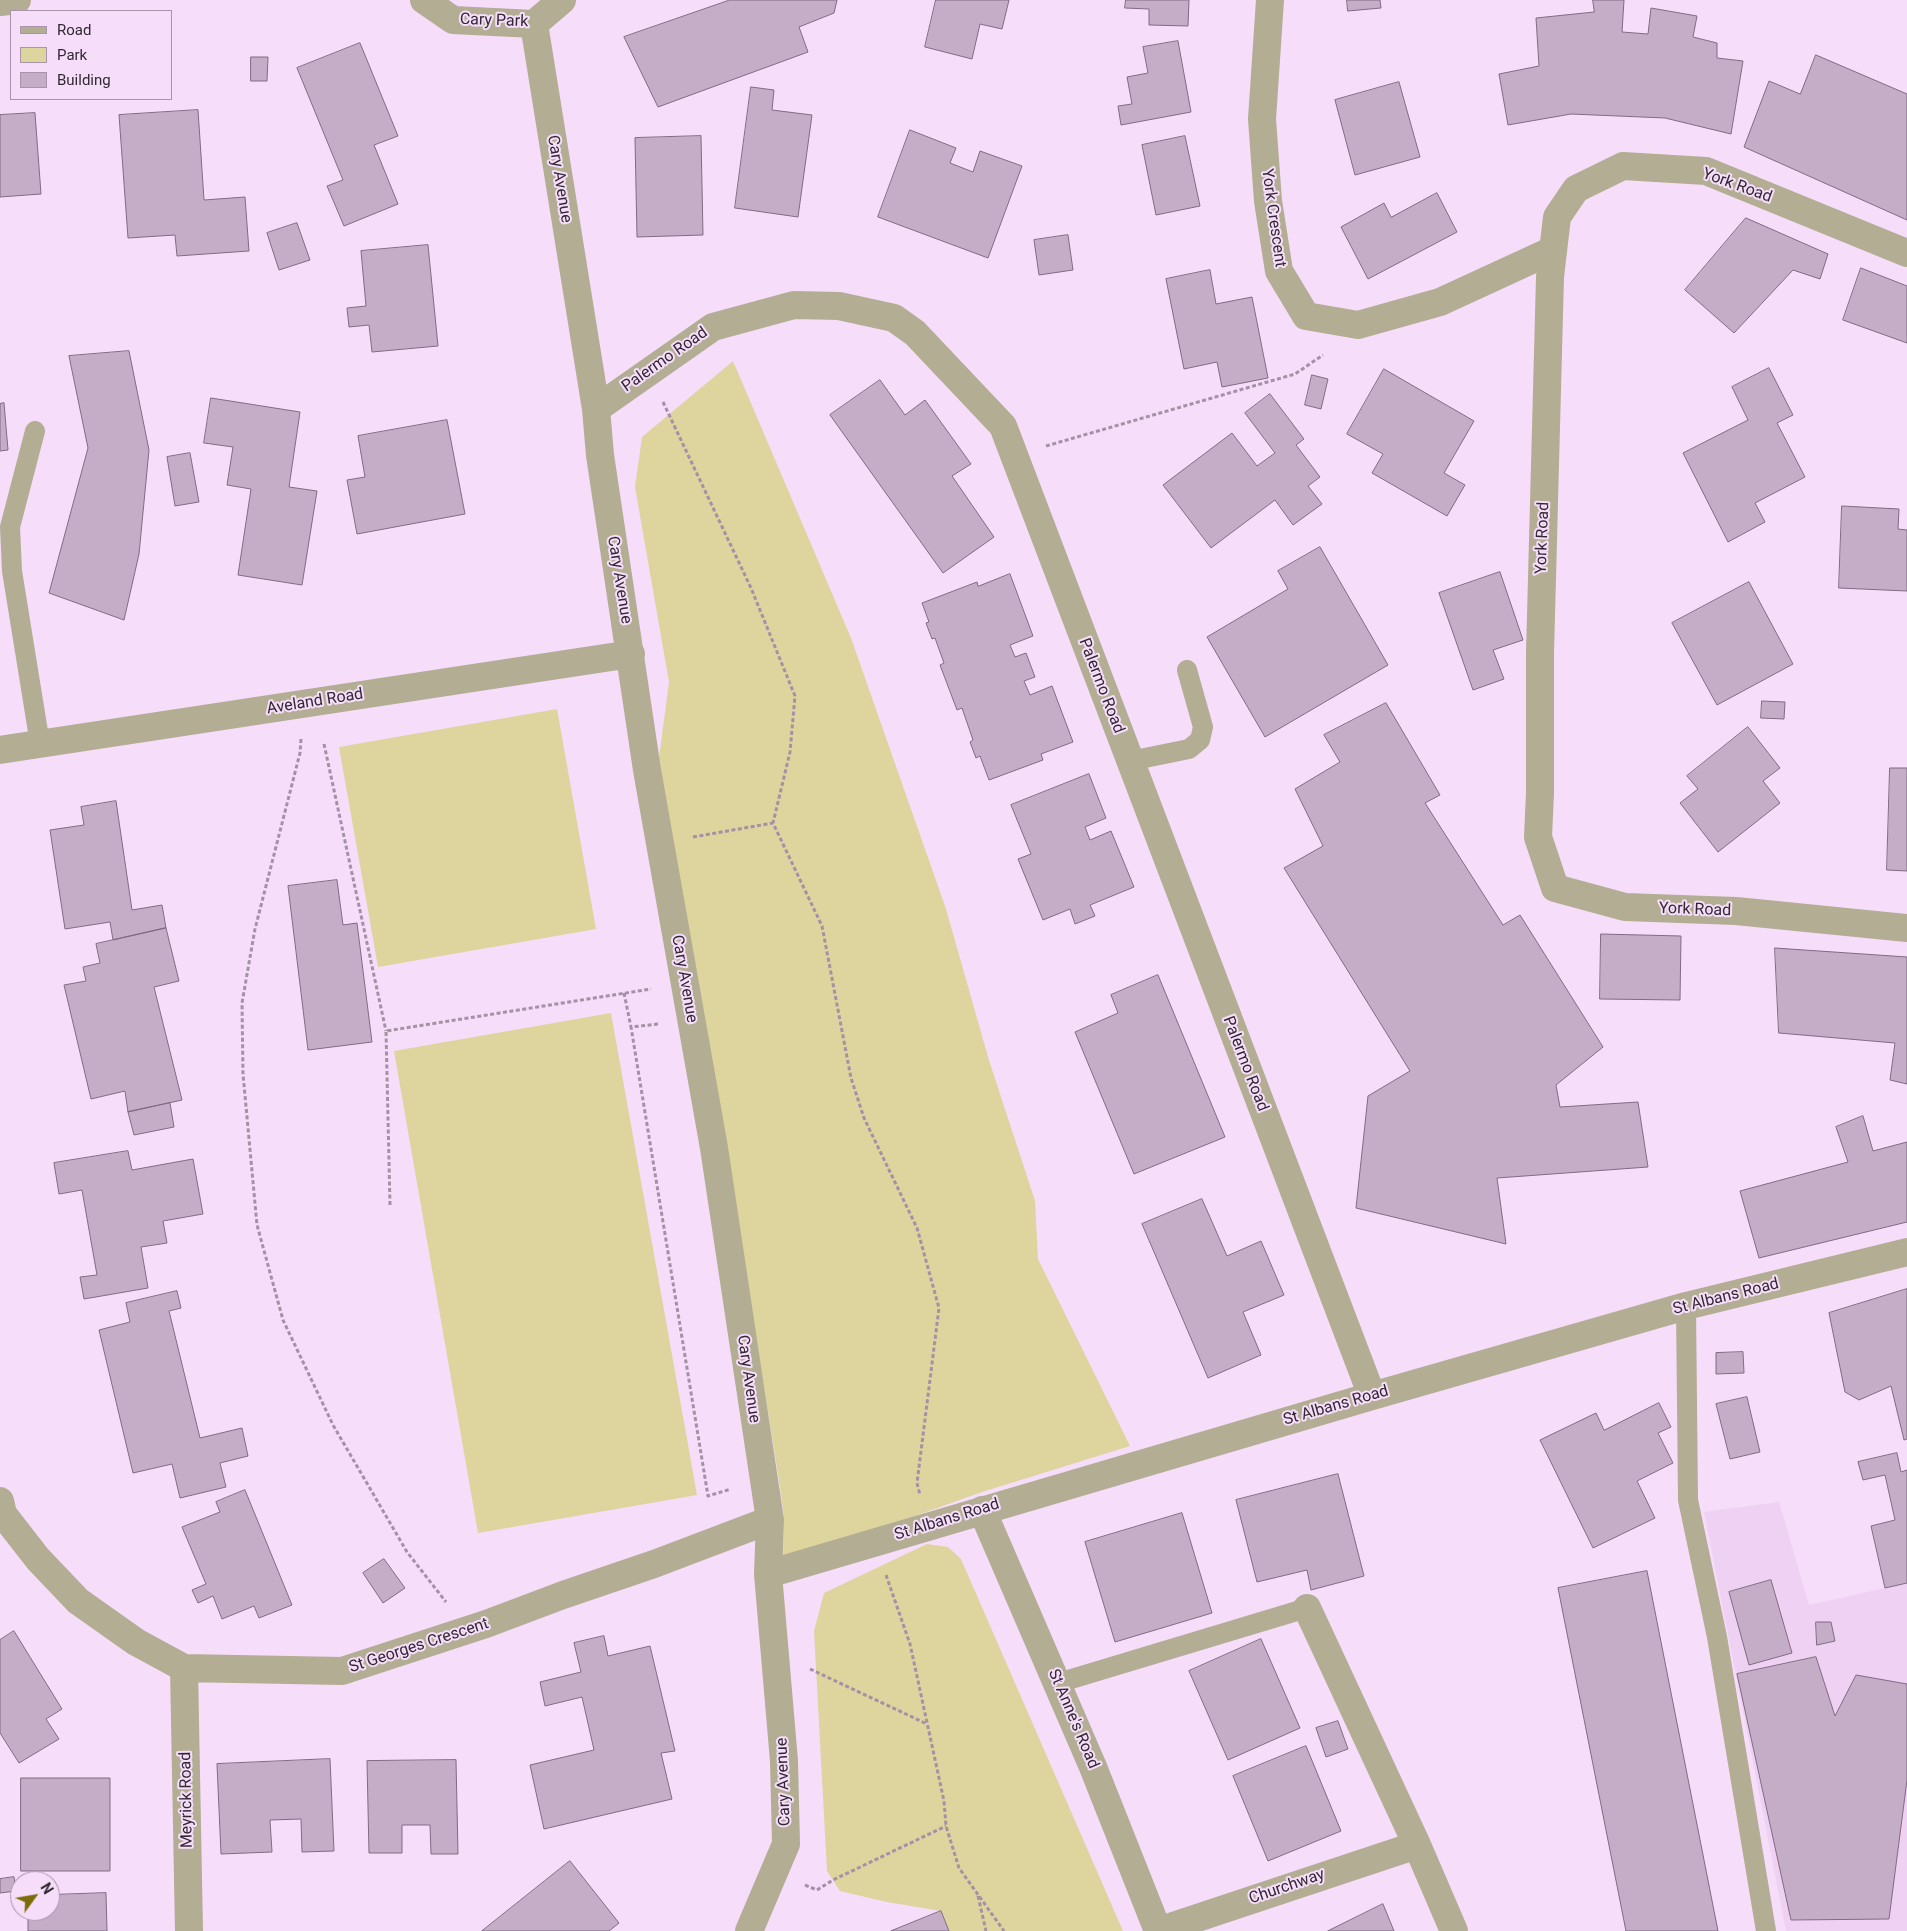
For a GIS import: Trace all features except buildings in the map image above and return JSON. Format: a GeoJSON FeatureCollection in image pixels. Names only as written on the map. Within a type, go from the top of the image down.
{"type":"FeatureCollection","features":[{"type":"Feature","properties":{"kind":"street"},"geometry":{"type":"LineString","coordinates":[[0,2],[17,0]]}},
{"type":"Feature","properties":{"kind":"street","name":"Cary Park"},"geometry":{"type":"LineString","coordinates":[[424,0],[453,20],[534,24],[562,0]]}},
{"type":"Feature","properties":{"kind":"street","name":"York Crescent"},"geometry":{"type":"LineString","coordinates":[[1270,0],[1262,119],[1268,201],[1279,271],[1306,316],[1358,325],[1440,302],[1553,250]]}},
{"type":"Feature","properties":{"kind":"street","name":"Cary Avenue"},"geometry":{"type":"LineString","coordinates":[[534,24],[596,409],[600,455],[647,770],[714,1148],[770,1520],[768,1574],[784,1761],[786,1844],[749,1931]]}},
{"type":"Feature","properties":{"kind":"street","name":"York Road"},"geometry":{"type":"LineString","coordinates":[[1907,253],[1706,171],[1623,166],[1576,189],[1557,217],[1550,277],[1541,594],[1538,837],[1555,888],[1625,907],[1736,911],[1907,928]]}},
{"type":"Feature","properties":{"kind":"street","name":"Palermo Road"},"geometry":{"type":"LineString","coordinates":[[596,409],[713,327],[794,305],[839,306],[894,318],[915,333],[1003,426],[1372,1396]]}},
{"type":"Feature","properties":{"kind":"street","name":"Aveland Road"},"geometry":{"type":"LineString","coordinates":[[0,750],[631,654]]}},
{"type":"Feature","properties":{"kind":"street","name":"St Albans Road"},"geometry":{"type":"LineString","coordinates":[[768,1574],[1372,1396],[1686,1306],[1907,1252]]}},
{"type":"Feature","properties":{"kind":"street","name":"St Georges Crescent"},"geometry":{"type":"LineString","coordinates":[[0,1502],[4,1514],[27,1544],[78,1601],[136,1642],[184,1668],[342,1672],[654,1564],[770,1520]]}},
{"type":"Feature","properties":{"kind":"street","name":"St Anne's Road"},"geometry":{"type":"LineString","coordinates":[[982,1510],[1093,1766],[1158,1931]]}},
{"type":"Feature","properties":{"kind":"street"},"geometry":{"type":"LineString","coordinates":[[1307,1608],[1417,1845],[1454,1931]]}},
{"type":"Feature","properties":{"kind":"street","name":"Meyrick Road"},"geometry":{"type":"LineString","coordinates":[[184,1668],[189,1931]]}},
{"type":"Feature","properties":{"kind":"street","name":"Churchway"},"geometry":{"type":"LineString","coordinates":[[1158,1931],[1417,1845]]}},
{"type":"Feature","properties":{"kind":"lane"},"geometry":{"type":"LineString","coordinates":[[34,431],[10,527],[12,571],[40,744]]}},
{"type":"Feature","properties":{"kind":"lane"},"geometry":{"type":"LineString","coordinates":[[1130,761],[1189,749],[1200,740],[1204,727],[1187,670]]}},
{"type":"Feature","properties":{"kind":"lane"},"geometry":{"type":"LineString","coordinates":[[1686,1306],[1688,1500],[1717,1637],[1766,1931]]}},
{"type":"Feature","properties":{"kind":"lane"},"geometry":{"type":"LineString","coordinates":[[1058,1683],[1307,1608]]}},
{"type":"Feature","properties":{"kind":"path"},"geometry":{"type":"LineString","coordinates":[[1014,456],[1295,374],[1325,354],[1336,321]]}},
{"type":"Feature","properties":{"kind":"path"},"geometry":{"type":"LineString","coordinates":[[648,372],[751,588],[795,696],[790,752],[773,823],[822,926],[851,1078],[864,1118],[917,1228],[939,1308],[917,1483],[929,1526]]}},
{"type":"Feature","properties":{"kind":"path"},"geometry":{"type":"LineString","coordinates":[[302,704],[300,753],[254,929],[242,1003],[243,1074],[257,1225],[283,1320],[334,1425],[407,1552],[448,1604],[464,1631]]}},
{"type":"Feature","properties":{"kind":"path"},"geometry":{"type":"LineString","coordinates":[[324,744],[386,1031],[390,1204]]}},
{"type":"Feature","properties":{"kind":"path"},"geometry":{"type":"LineString","coordinates":[[661,845],[687,838],[773,823]]}},
{"type":"Feature","properties":{"kind":"path"},"geometry":{"type":"LineString","coordinates":[[386,1031],[685,983]]}},
{"type":"Feature","properties":{"kind":"path"},"geometry":{"type":"LineString","coordinates":[[624,993],[708,1496],[763,1480]]}},
{"type":"Feature","properties":{"kind":"path"},"geometry":{"type":"LineString","coordinates":[[631,1027],[691,1020]]}},
{"type":"Feature","properties":{"kind":"path"},"geometry":{"type":"LineString","coordinates":[[874,1542],[910,1644],[944,1801],[946,1826],[959,1868],[1004,1931]]}},
{"type":"Feature","properties":{"kind":"path"},"geometry":{"type":"LineString","coordinates":[[775,1652],[927,1724]]}},
{"type":"Feature","properties":{"kind":"path"},"geometry":{"type":"LineString","coordinates":[[775,1870],[817,1890],[833,1880],[946,1826]]}},
{"type":"Feature","properties":{"kind":"path"},"geometry":{"type":"LineString","coordinates":[[977,1893],[986,1931]]}},
{"type":"Feature","properties":{"kind":"shaded area"},"geometry":{"type":"Polygon","coordinates":[[[1779,1502],[1809,1605],[1907,1583],[1907,1931],[1786,1931],[1704,1512],[1779,1502]]]}},
{"type":"Feature","properties":{"kind":"green space"},"geometry":{"type":"Polygon","coordinates":[[[733,361],[851,638],[946,909],[988,1057],[1035,1201],[1038,1259],[1130,1446],[783,1557],[784,1516],[778,1474],[704,1015],[670,836],[659,758],[669,682],[635,487],[642,437],[733,361]]]}},
{"type":"Feature","properties":{"kind":"green space"},"geometry":{"type":"Polygon","coordinates":[[[557,709],[596,929],[378,967],[339,747],[557,709]]]}},
{"type":"Feature","properties":{"kind":"green space"},"geometry":{"type":"Polygon","coordinates":[[[611,1013],[697,1495],[478,1533],[394,1051],[611,1013]]]}},
{"type":"Feature","properties":{"kind":"green space"},"geometry":{"type":"Polygon","coordinates":[[[927,1544],[948,1547],[961,1559],[1123,1931],[949,1931],[941,1911],[887,1902],[840,1891],[827,1871],[814,1631],[824,1593],[927,1544]]]}}]}
